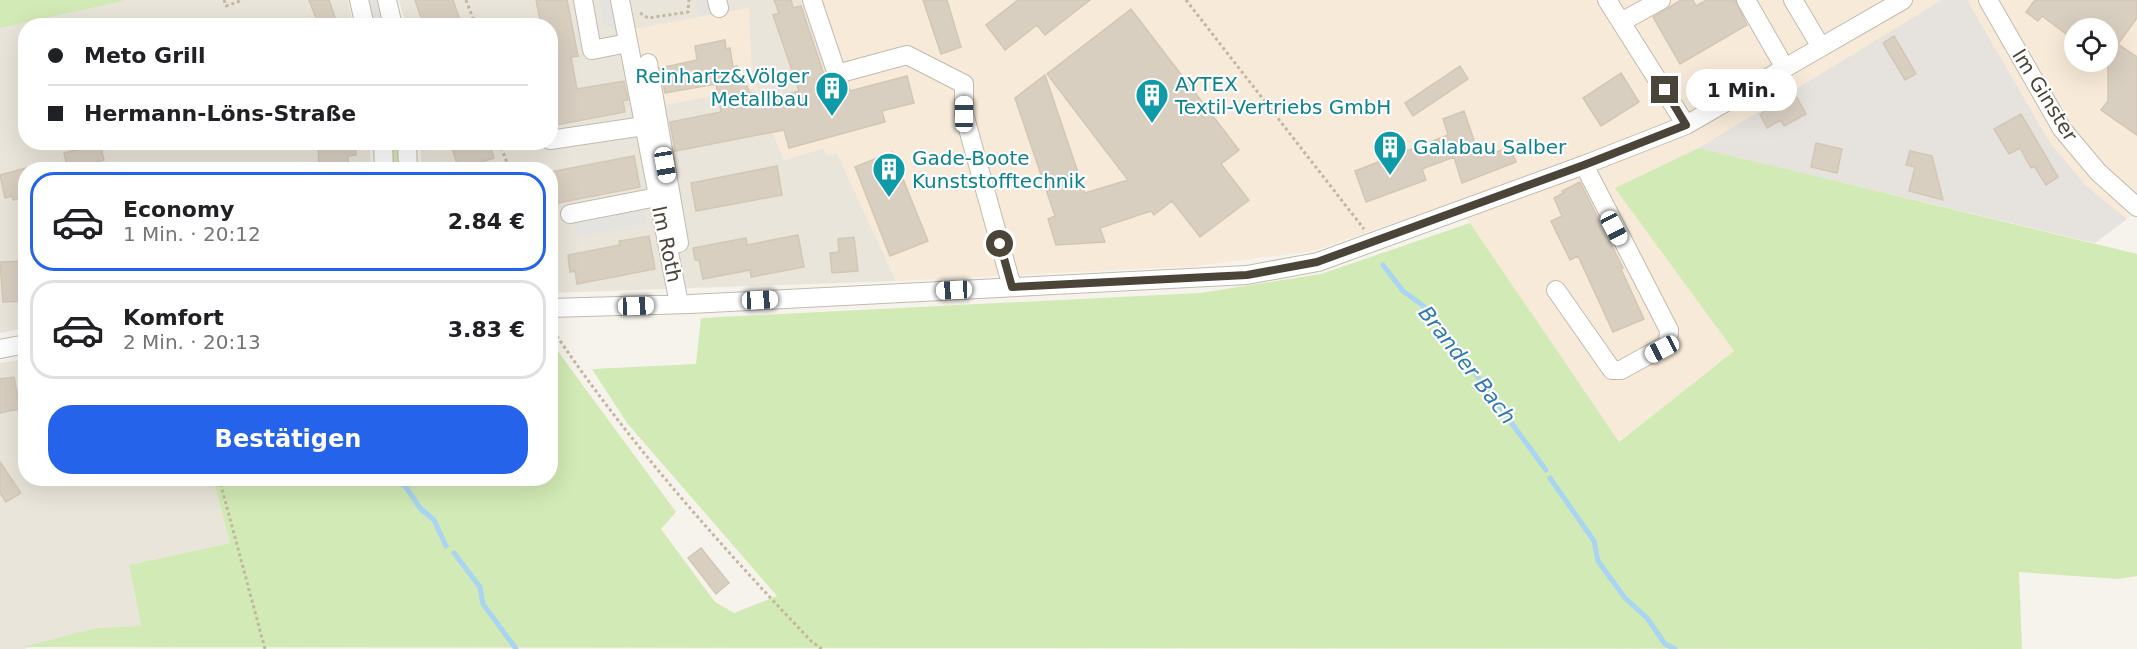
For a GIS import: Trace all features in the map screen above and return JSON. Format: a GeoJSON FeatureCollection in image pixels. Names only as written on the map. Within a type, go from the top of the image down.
{"type":"FeatureCollection","features":[{"type":"Feature","properties":{"kind":"street"},"geometry":{"type":"LineString","coordinates":[[359,0],[362,18]]}},
{"type":"Feature","properties":{"kind":"street"},"geometry":{"type":"LineString","coordinates":[[387,0],[391,18]]}},
{"type":"Feature","properties":{"kind":"street"},"geometry":{"type":"LineString","coordinates":[[583,0],[592,50],[628,43]]}},
{"type":"Feature","properties":{"kind":"street"},"geometry":{"type":"LineString","coordinates":[[812,0],[837,75],[907,55],[964,84],[964,114],[1012,287]]}},
{"type":"Feature","properties":{"kind":"street"},"geometry":{"type":"LineString","coordinates":[[1607,0],[1686,125]]}},
{"type":"Feature","properties":{"kind":"street"},"geometry":{"type":"LineString","coordinates":[[1621,22],[1661,0]]}},
{"type":"Feature","properties":{"kind":"street"},"geometry":{"type":"LineString","coordinates":[[1746,0],[1785,68]]}},
{"type":"Feature","properties":{"kind":"street"},"geometry":{"type":"LineString","coordinates":[[1793,0],[1821,47]]}},
{"type":"Feature","properties":{"kind":"street"},"geometry":{"type":"LineString","coordinates":[[558,308],[685,304],[1247,275],[1317,262],[1584,165],[1686,125],[1904,0]]}},
{"type":"Feature","properties":{"kind":"street","name":"Im Ginster"},"geometry":{"type":"LineString","coordinates":[[1988,0],[2062,129],[2098,172],[2137,207]]}},
{"type":"Feature","properties":{"kind":"street","name":"Im Roth"},"geometry":{"type":"LineString","coordinates":[[622,8],[657,197],[685,304]]}},
{"type":"Feature","properties":{"kind":"street"},"geometry":{"type":"LineString","coordinates":[[648,63],[685,304]]}},
{"type":"Feature","properties":{"kind":"street"},"geometry":{"type":"LineString","coordinates":[[558,139],[644,126]]}},
{"type":"Feature","properties":{"kind":"street"},"geometry":{"type":"LineString","coordinates":[[1556,290],[1612,370],[1621,370],[1668,344],[1669,330],[1584,165]]}},
{"type":"Feature","properties":{"kind":"street"},"geometry":{"type":"LineString","coordinates":[[570,214],[657,197]]}},
{"type":"Feature","properties":{"kind":"street"},"geometry":{"type":"LineString","coordinates":[[0,347],[18,345]]}},
{"type":"Feature","properties":{"kind":"path"},"geometry":{"type":"LineString","coordinates":[[224,0],[226,6],[243,0]]}},
{"type":"Feature","properties":{"kind":"path"},"geometry":{"type":"LineString","coordinates":[[466,0],[473,18]]}},
{"type":"Feature","properties":{"kind":"path"},"geometry":{"type":"LineString","coordinates":[[622,8],[642,13],[648,18],[688,12],[689,0]]}},
{"type":"Feature","properties":{"kind":"path"},"geometry":{"type":"LineString","coordinates":[[1186,0],[1374,242]]}},
{"type":"Feature","properties":{"kind":"path"},"geometry":{"type":"LineString","coordinates":[[558,338],[596,394],[726,552],[822,649]]}},
{"type":"Feature","properties":{"kind":"path"},"geometry":{"type":"LineString","coordinates":[[221,486],[265,649]]}},
{"type":"Feature","properties":{"kind":"shaded area"},"geometry":{"type":"Polygon","coordinates":[[[123,0],[348,0],[352,18],[44,18],[123,0]]]}},
{"type":"Feature","properties":{"kind":"shaded area"},"geometry":{"type":"Polygon","coordinates":[[[366,0],[379,0],[383,18],[370,18],[366,0]]]}},
{"type":"Feature","properties":{"kind":"shaded area"},"geometry":{"type":"Polygon","coordinates":[[[399,0],[823,0],[849,76],[762,101],[752,77],[748,8],[647,108],[755,88],[784,160],[824,148],[837,153],[896,281],[558,293],[558,162],[421,162],[421,150],[558,150],[558,18],[404,18],[399,0]]]}},
{"type":"Feature","properties":{"kind":"shaded area"},"geometry":{"type":"Polygon","coordinates":[[[599,0],[611,0],[616,25],[604,27],[599,0]]]}},
{"type":"Feature","properties":{"kind":"shaded area"},"geometry":{"type":"Polygon","coordinates":[[[696,0],[710,0],[712,13],[699,15],[696,0]]]}},
{"type":"Feature","properties":{"kind":"shaded area"},"geometry":{"type":"Polygon","coordinates":[[[823,0],[2137,0],[2137,210],[2095,243],[1699,148],[1616,188],[1734,351],[1618,442],[1454,202],[1313,251],[1195,266],[896,281],[837,153],[827,156],[823,148],[784,160],[755,88],[647,108],[633,29],[749,8],[752,77],[762,101],[849,76],[823,0]]]}},
{"type":"Feature","properties":{"kind":"shaded area"},"geometry":{"type":"Polygon","coordinates":[[[1942,0],[1967,0],[2050,143],[2086,186],[2127,219],[2095,243],[1699,148],[1942,0]]]}},
{"type":"Feature","properties":{"kind":"shaded area"},"geometry":{"type":"Polygon","coordinates":[[[18,24],[18,150],[370,150],[370,162],[18,162],[18,329],[0,333],[0,28],[18,24]]]}},
{"type":"Feature","properties":{"kind":"shaded area"},"geometry":{"type":"Polygon","coordinates":[[[644,209],[647,224],[577,237],[574,222],[644,209]]]}},
{"type":"Feature","properties":{"kind":"shaded area"},"geometry":{"type":"Polygon","coordinates":[[[18,360],[18,486],[215,486],[230,543],[129,565],[141,627],[96,628],[24,649],[0,649],[0,363],[18,360]]]}},
{"type":"Feature","properties":{"kind":"green space"},"geometry":{"type":"Polygon","coordinates":[[[0,0],[123,0],[46,18],[18,18],[18,24],[0,28],[0,0]]]}},
{"type":"Feature","properties":{"kind":"green space"},"geometry":{"type":"Polygon","coordinates":[[[1699,148],[2137,254],[2137,576],[2118,579],[2019,572],[2022,649],[23,647],[96,628],[141,626],[129,565],[230,543],[215,486],[558,486],[558,352],[676,512],[661,529],[715,602],[734,613],[777,596],[627,423],[592,369],[696,364],[701,318],[1200,293],[1321,274],[1470,223],[1619,442],[1734,351],[1615,188],[1699,148]]]}},
{"type":"Feature","properties":{"kind":"green space"},"geometry":{"type":"Polygon","coordinates":[[[392,150],[400,150],[401,162],[392,162],[392,150]]]}},
{"type":"Feature","properties":{"kind":"building"},"geometry":{"type":"Polygon","coordinates":[[[309,0],[329,0],[335,18],[316,18],[309,0]]]}},
{"type":"Feature","properties":{"kind":"building"},"geometry":{"type":"Polygon","coordinates":[[[415,0],[453,0],[459,18],[421,18],[415,0]]]}},
{"type":"Feature","properties":{"kind":"building"},"geometry":{"type":"Polygon","coordinates":[[[536,0],[567,0],[578,56],[571,57],[577,89],[624,81],[628,100],[623,101],[625,112],[558,125],[558,18],[540,18],[536,0]]]}},
{"type":"Feature","properties":{"kind":"building"},"geometry":{"type":"Polygon","coordinates":[[[774,0],[791,0],[793,8],[801,6],[827,84],[848,83],[850,91],[907,76],[914,103],[882,111],[885,122],[789,148],[784,130],[675,151],[670,122],[721,112],[716,84],[665,93],[660,68],[697,60],[695,46],[725,40],[726,49],[730,48],[733,67],[737,66],[740,79],[744,79],[754,103],[799,91],[773,15],[779,13],[774,0]]]}},
{"type":"Feature","properties":{"kind":"building"},"geometry":{"type":"Polygon","coordinates":[[[923,0],[947,0],[961,47],[941,54],[923,0]]]}},
{"type":"Feature","properties":{"kind":"building"},"geometry":{"type":"Polygon","coordinates":[[[1018,0],[1090,0],[1045,35],[1037,25],[1005,50],[986,25],[1018,0]]]}},
{"type":"Feature","properties":{"kind":"building"},"geometry":{"type":"Polygon","coordinates":[[[1681,0],[1693,0],[1696,6],[1707,0],[1735,0],[1747,25],[1680,64],[1653,17],[1681,0]]]}},
{"type":"Feature","properties":{"kind":"building"},"geometry":{"type":"Polygon","coordinates":[[[2035,0],[2137,0],[2137,18],[2118,44],[2118,18],[2064,18],[2064,32],[2042,16],[2038,21],[2026,12],[2035,0]]]}},
{"type":"Feature","properties":{"kind":"building","name":"AYTEX Textil-Vertriebs GmbH"},"geometry":{"type":"Polygon","coordinates":[[[1131,9],[1239,150],[1221,164],[1249,200],[1200,237],[1172,201],[1154,215],[1151,211],[1100,228],[1105,242],[1056,245],[1048,219],[1055,216],[1015,98],[1045,75],[1085,193],[1128,180],[1047,74],[1131,9]]]}},
{"type":"Feature","properties":{"kind":"building"},"geometry":{"type":"Polygon","coordinates":[[[1894,36],[1916,74],[1905,80],[1883,43],[1894,36]]]}},
{"type":"Feature","properties":{"kind":"building"},"geometry":{"type":"Polygon","coordinates":[[[2118,44],[2137,57],[2137,135],[2101,110],[2108,101],[2108,72],[2118,72],[2118,44]]]}},
{"type":"Feature","properties":{"kind":"building"},"geometry":{"type":"Polygon","coordinates":[[[1460,66],[1468,79],[1413,116],[1405,103],[1460,66]]]}},
{"type":"Feature","properties":{"kind":"building"},"geometry":{"type":"Polygon","coordinates":[[[1621,73],[1639,102],[1601,126],[1583,98],[1621,73]]]}},
{"type":"Feature","properties":{"kind":"building"},"geometry":{"type":"Polygon","coordinates":[[[1795,94],[1806,114],[1784,126],[1781,120],[1767,128],[1760,114],[1795,94]]]}},
{"type":"Feature","properties":{"kind":"building"},"geometry":{"type":"Polygon","coordinates":[[[1464,111],[1480,158],[1510,147],[1516,162],[1462,183],[1454,157],[1422,169],[1426,180],[1366,202],[1355,171],[1448,135],[1443,119],[1464,111]]]}},
{"type":"Feature","properties":{"kind":"building"},"geometry":{"type":"Polygon","coordinates":[[[2021,114],[2058,177],[2046,185],[2034,166],[2031,168],[2020,148],[2009,154],[1994,129],[2021,114]]]}},
{"type":"Feature","properties":{"kind":"building"},"geometry":{"type":"Polygon","coordinates":[[[1816,143],[1842,149],[1837,173],[1811,167],[1816,143]]]}},
{"type":"Feature","properties":{"kind":"building"},"geometry":{"type":"Polygon","coordinates":[[[76,150],[102,150],[104,160],[66,162],[64,153],[76,150]]]}},
{"type":"Feature","properties":{"kind":"building"},"geometry":{"type":"Polygon","coordinates":[[[318,150],[356,150],[356,155],[348,156],[348,162],[319,162],[318,150]]]}},
{"type":"Feature","properties":{"kind":"building"},"geometry":{"type":"Polygon","coordinates":[[[453,150],[492,150],[494,158],[481,162],[456,162],[453,150]]]}},
{"type":"Feature","properties":{"kind":"building"},"geometry":{"type":"Polygon","coordinates":[[[1910,151],[1932,156],[1943,200],[1909,191],[1915,167],[1906,165],[1910,151]]]}},
{"type":"Feature","properties":{"kind":"building","name":"Gade-Boote Kunststofftechnik"},"geometry":{"type":"Polygon","coordinates":[[[892,152],[928,241],[890,256],[855,167],[892,152]]]}},
{"type":"Feature","properties":{"kind":"building"},"geometry":{"type":"Polygon","coordinates":[[[634,156],[640,187],[558,203],[558,170],[634,156]]]}},
{"type":"Feature","properties":{"kind":"building"},"geometry":{"type":"Polygon","coordinates":[[[777,166],[782,195],[696,211],[691,183],[777,166]]]}},
{"type":"Feature","properties":{"kind":"building"},"geometry":{"type":"Polygon","coordinates":[[[18,170],[18,199],[13,200],[12,196],[5,198],[0,175],[18,170]]]}},
{"type":"Feature","properties":{"kind":"building"},"geometry":{"type":"Polygon","coordinates":[[[1580,182],[1623,268],[1621,269],[1644,319],[1613,332],[1578,256],[1570,260],[1551,221],[1562,216],[1554,198],[1580,182]]]}},
{"type":"Feature","properties":{"kind":"building"},"geometry":{"type":"Polygon","coordinates":[[[798,235],[804,267],[751,277],[750,270],[703,279],[699,260],[695,260],[693,248],[746,238],[747,245],[798,235]]]}},
{"type":"Feature","properties":{"kind":"building"},"geometry":{"type":"Polygon","coordinates":[[[649,236],[655,269],[577,284],[575,271],[570,272],[568,255],[620,245],[619,241],[649,236]]]}},
{"type":"Feature","properties":{"kind":"building"},"geometry":{"type":"Polygon","coordinates":[[[854,237],[858,271],[832,273],[830,253],[839,252],[838,239],[854,237]]]}},
{"type":"Feature","properties":{"kind":"building"},"geometry":{"type":"Polygon","coordinates":[[[18,261],[18,301],[3,302],[0,262],[18,261]]]}},
{"type":"Feature","properties":{"kind":"building"},"geometry":{"type":"Polygon","coordinates":[[[14,377],[18,409],[0,413],[0,379],[14,377]]]}},
{"type":"Feature","properties":{"kind":"building"},"geometry":{"type":"Polygon","coordinates":[[[0,462],[21,493],[6,502],[0,493],[0,462]]]}},
{"type":"Feature","properties":{"kind":"building"},"geometry":{"type":"Polygon","coordinates":[[[701,548],[729,583],[716,594],[688,558],[701,548]]]}},
{"type":"Feature","properties":{"kind":"waterway","name":"Brander Bach"},"geometry":{"type":"LineString","coordinates":[[1383,265],[1403,291],[1429,310],[1546,470]]}},
{"type":"Feature","properties":{"kind":"waterway","name":"Brander Bach"},"geometry":{"type":"LineString","coordinates":[[1550,478],[1594,541],[1598,561],[1625,598],[1647,618],[1665,644],[1675,649]]}},
{"type":"Feature","properties":{"kind":"waterway"},"geometry":{"type":"LineString","coordinates":[[405,486],[420,508],[434,520],[446,546]]}},
{"type":"Feature","properties":{"kind":"waterway"},"geometry":{"type":"LineString","coordinates":[[454,553],[480,587],[483,604],[516,649]]}},
{"type":"Feature","properties":{"kind":"place","name":"Reinhartz&Völger Metallbau"},"geometry":{"type":"Point","coordinates":[832,117]}},
{"type":"Feature","properties":{"kind":"place","name":"AYTEX Textil-Vertriebs GmbH"},"geometry":{"type":"Point","coordinates":[1152,124]}},
{"type":"Feature","properties":{"kind":"place","name":"Galabau Salber"},"geometry":{"type":"Point","coordinates":[1390,176]}},
{"type":"Feature","properties":{"kind":"place","name":"Gade-Boote Kunststofftechnik"},"geometry":{"type":"Point","coordinates":[889,198]}},
{"type":"Feature","properties":{"kind":"route"},"geometry":{"type":"LineString","coordinates":[[1000,244],[1012,287],[1247,275],[1317,262],[1584,165],[1686,125],[1665,90]]}}]}
